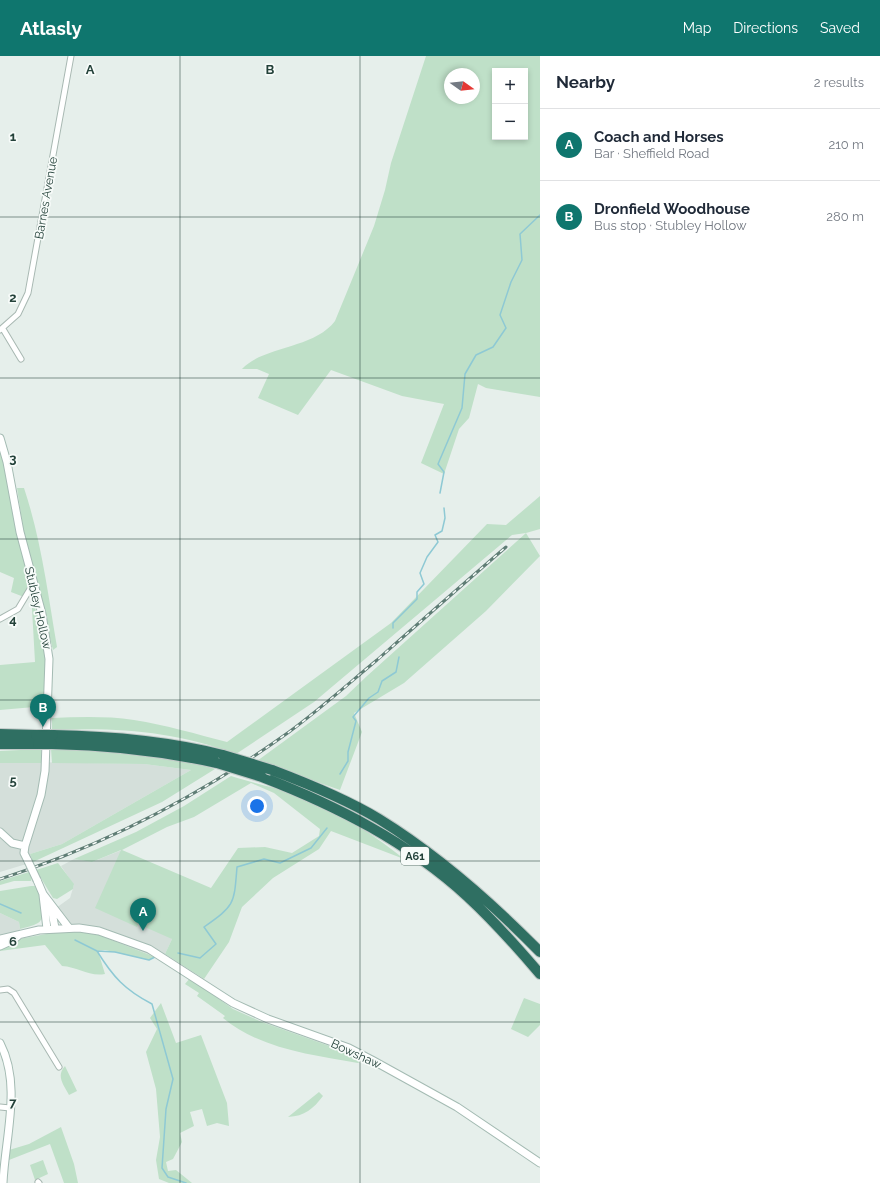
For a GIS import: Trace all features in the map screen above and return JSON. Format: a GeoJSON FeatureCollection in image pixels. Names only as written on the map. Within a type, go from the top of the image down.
{"type":"FeatureCollection","features":[{"type":"Feature","properties":{"kind":"highway","name":"A61"},"geometry":{"type":"LineString","coordinates":[[0,734],[220,759],[272,770],[308,784],[347,802],[378,819],[414,842],[489,901],[540,952]]}},
{"type":"Feature","properties":{"kind":"highway","name":"A61"},"geometry":{"type":"LineString","coordinates":[[0,744],[37,739]]}},
{"type":"Feature","properties":{"kind":"highway","name":"A61"},"geometry":{"type":"LineString","coordinates":[[220,759],[339,810],[403,847],[467,897],[510,939],[540,974]]}},
{"type":"Feature","properties":{"kind":"main road","name":"Stubley Hollow"},"geometry":{"type":"LineString","coordinates":[[0,438],[5,450],[20,532],[47,638],[49,659],[44,778],[41,795],[24,853],[43,894],[69,928]]}},
{"type":"Feature","properties":{"kind":"main road"},"geometry":{"type":"LineString","coordinates":[[0,832],[12,843],[25,846]]}},
{"type":"Feature","properties":{"kind":"main road","name":"Stubley Hollow"},"geometry":{"type":"LineString","coordinates":[[43,894],[47,929]]}},
{"type":"Feature","properties":{"kind":"main road","name":"Stubley Hollow"},"geometry":{"type":"LineString","coordinates":[[51,904],[55,928]]}},
{"type":"Feature","properties":{"kind":"main road","name":"Bowshaw"},"geometry":{"type":"LineString","coordinates":[[0,939],[47,929],[69,928],[99,931],[149,949],[166,958],[233,1003],[274,1021],[344,1046],[372,1060],[457,1107],[540,1163]]}},
{"type":"Feature","properties":{"kind":"main road"},"geometry":{"type":"LineString","coordinates":[[0,946],[13,940],[21,934]]}},
{"type":"Feature","properties":{"kind":"main road"},"geometry":{"type":"LineString","coordinates":[[0,1042],[9,1066],[11,1085],[10,1108],[2,1171],[3,1183]]}},
{"type":"Feature","properties":{"kind":"street","name":"Barnes Avenue"},"geometry":{"type":"LineString","coordinates":[[1,329],[18,314],[28,293],[71,56]]}},
{"type":"Feature","properties":{"kind":"street"},"geometry":{"type":"LineString","coordinates":[[1,329],[20,359]]}},
{"type":"Feature","properties":{"kind":"street"},"geometry":{"type":"LineString","coordinates":[[0,619],[18,610],[33,584]]}},
{"type":"Feature","properties":{"kind":"street"},"geometry":{"type":"LineString","coordinates":[[0,990],[8,989],[14,993],[59,1067]]}},
{"type":"Feature","properties":{"kind":"street"},"geometry":{"type":"LineString","coordinates":[[0,1107],[10,1108]]}},
{"type":"Feature","properties":{"kind":"shaded area"},"geometry":{"type":"Polygon","coordinates":[[[29,762],[144,764],[191,770],[62,844],[30,854],[33,862],[0,872],[0,763],[29,762]]]}},
{"type":"Feature","properties":{"kind":"shaded area"},"geometry":{"type":"Polygon","coordinates":[[[122,850],[172,939],[165,954],[155,957],[99,935],[68,930],[56,908],[70,898],[74,885],[61,866],[74,859],[92,862],[122,850]]]}},
{"type":"Feature","properties":{"kind":"shaded area"},"geometry":{"type":"Polygon","coordinates":[[[0,913],[19,922],[20,929],[19,939],[0,948],[0,913]]]}},
{"type":"Feature","properties":{"kind":"green space"},"geometry":{"type":"Polygon","coordinates":[[[426,56],[540,56],[540,397],[486,388],[478,384],[469,418],[459,429],[444,474],[421,463],[444,404],[402,396],[331,370],[298,415],[258,398],[269,374],[257,369],[242,369],[251,361],[262,356],[315,337],[326,330],[335,321],[374,226],[385,190],[391,163],[426,56]]]}},
{"type":"Feature","properties":{"kind":"green space"},"geometry":{"type":"Polygon","coordinates":[[[0,448],[30,578],[24,597],[11,592],[14,578],[0,572],[0,448]]]}},
{"type":"Feature","properties":{"kind":"green space"},"geometry":{"type":"Polygon","coordinates":[[[17,488],[24,488],[40,547],[57,647],[53,650],[24,534],[17,488]]]}},
{"type":"Feature","properties":{"kind":"green space"},"geometry":{"type":"Polygon","coordinates":[[[540,496],[540,529],[512,535],[314,702],[236,754],[190,740],[146,732],[100,729],[52,730],[52,718],[114,718],[158,724],[227,742],[391,623],[487,524],[506,525],[540,496]]]}},
{"type":"Feature","properties":{"kind":"green space"},"geometry":{"type":"Polygon","coordinates":[[[526,533],[540,556],[486,611],[404,683],[354,713],[362,732],[340,790],[257,761],[346,696],[526,533]]]}},
{"type":"Feature","properties":{"kind":"green space"},"geometry":{"type":"Polygon","coordinates":[[[31,591],[46,651],[44,698],[34,707],[0,710],[0,665],[35,662],[31,591]]]}},
{"type":"Feature","properties":{"kind":"green space"},"geometry":{"type":"Polygon","coordinates":[[[41,749],[42,763],[0,763],[0,751],[41,749]]]}},
{"type":"Feature","properties":{"kind":"green space"},"geometry":{"type":"Polygon","coordinates":[[[51,749],[113,751],[155,755],[175,758],[215,769],[162,802],[33,862],[30,854],[62,844],[191,770],[144,764],[52,763],[51,749]]]}},
{"type":"Feature","properties":{"kind":"green space"},"geometry":{"type":"Polygon","coordinates":[[[231,776],[293,794],[327,809],[375,837],[404,859],[331,831],[319,849],[273,878],[242,907],[229,942],[204,979],[165,954],[172,939],[138,924],[137,927],[95,908],[121,850],[92,862],[74,859],[136,832],[184,806],[231,776]],[[251,783],[194,817],[167,827],[122,850],[211,888],[238,848],[265,847],[292,853],[319,836],[320,829],[274,793],[251,783]]]}},
{"type":"Feature","properties":{"kind":"green space"},"geometry":{"type":"Polygon","coordinates":[[[58,863],[74,884],[73,889],[57,899],[53,898],[36,870],[58,863]]]}},
{"type":"Feature","properties":{"kind":"green space"},"geometry":{"type":"Polygon","coordinates":[[[29,872],[32,877],[31,881],[14,881],[0,885],[0,881],[29,872]]]}},
{"type":"Feature","properties":{"kind":"green space"},"geometry":{"type":"Polygon","coordinates":[[[35,886],[40,894],[43,905],[43,915],[38,923],[20,929],[19,922],[0,913],[0,891],[35,886]]]}},
{"type":"Feature","properties":{"kind":"green space"},"geometry":{"type":"Polygon","coordinates":[[[68,930],[99,935],[155,957],[149,960],[105,950],[98,951],[105,974],[99,975],[62,966],[45,945],[0,951],[0,948],[19,939],[68,930]]]}},
{"type":"Feature","properties":{"kind":"green space"},"geometry":{"type":"Polygon","coordinates":[[[190,978],[233,1009],[262,1022],[349,1053],[363,1060],[358,1063],[323,1057],[287,1049],[253,1037],[238,1029],[223,1018],[225,1016],[197,996],[199,993],[185,984],[190,978]]]}},
{"type":"Feature","properties":{"kind":"green space"},"geometry":{"type":"Polygon","coordinates":[[[524,998],[540,1004],[540,1025],[528,1037],[511,1029],[524,998]]]}},
{"type":"Feature","properties":{"kind":"green space"},"geometry":{"type":"Polygon","coordinates":[[[161,1003],[176,1043],[201,1035],[227,1103],[229,1126],[217,1123],[207,1126],[202,1109],[190,1112],[194,1126],[180,1133],[182,1142],[173,1159],[166,1162],[168,1171],[176,1170],[192,1183],[169,1183],[159,1179],[156,1160],[160,1137],[156,1089],[146,1052],[157,1029],[150,1018],[161,1003]]]}},
{"type":"Feature","properties":{"kind":"green space"},"geometry":{"type":"Polygon","coordinates":[[[65,1066],[77,1091],[69,1095],[61,1080],[61,1073],[65,1066]]]}},
{"type":"Feature","properties":{"kind":"green space"},"geometry":{"type":"Polygon","coordinates":[[[319,1092],[323,1096],[316,1105],[304,1113],[288,1117],[319,1092]]]}},
{"type":"Feature","properties":{"kind":"green space"},"geometry":{"type":"Polygon","coordinates":[[[61,1127],[74,1164],[78,1183],[64,1183],[50,1144],[9,1160],[9,1150],[29,1144],[61,1127]]]}},
{"type":"Feature","properties":{"kind":"green space"},"geometry":{"type":"Polygon","coordinates":[[[43,1160],[48,1174],[35,1180],[30,1165],[43,1160]]]}},
{"type":"Feature","properties":{"kind":"waterway"},"geometry":{"type":"LineString","coordinates":[[440,493],[444,472],[438,464],[462,408],[465,374],[476,355],[493,347],[506,328],[500,315],[511,282],[522,260],[520,234],[540,215]]}},
{"type":"Feature","properties":{"kind":"waterway"},"geometry":{"type":"LineString","coordinates":[[393,628],[393,623],[417,599],[417,592],[424,584],[420,573],[427,557],[438,542],[435,535],[442,531],[445,518],[444,508]]}},
{"type":"Feature","properties":{"kind":"waterway"},"geometry":{"type":"LineString","coordinates":[[340,774],[348,761],[348,752],[356,721],[353,717],[369,698],[378,692],[382,681],[396,672],[399,657]]}},
{"type":"Feature","properties":{"kind":"waterway"},"geometry":{"type":"LineString","coordinates":[[178,953],[200,958],[216,944],[204,927],[222,914],[231,903],[235,889],[237,867],[264,859],[280,863],[311,848],[327,828]]}},
{"type":"Feature","properties":{"kind":"waterway"},"geometry":{"type":"LineString","coordinates":[[0,904],[21,913]]}},
{"type":"Feature","properties":{"kind":"waterway"},"geometry":{"type":"LineString","coordinates":[[75,940],[97,951],[115,952],[149,960],[155,957]]}},
{"type":"Feature","properties":{"kind":"waterway"},"geometry":{"type":"LineString","coordinates":[[97,951],[114,976],[120,982],[152,1004],[173,1079],[166,1109],[162,1168],[168,1177],[186,1183]]}},
{"type":"Feature","properties":{"kind":"railway"},"geometry":{"type":"LineString","coordinates":[[0,879],[38,866],[114,835],[186,797],[256,755],[289,732],[333,697],[506,547]]}},
{"type":"Feature","properties":{"kind":"place","name":"Dronfield Woodhouse"},"geometry":{"type":"Point","coordinates":[43,727]}},
{"type":"Feature","properties":{"kind":"place","name":"Coach and Horses"},"geometry":{"type":"Point","coordinates":[143,931]}}]}
